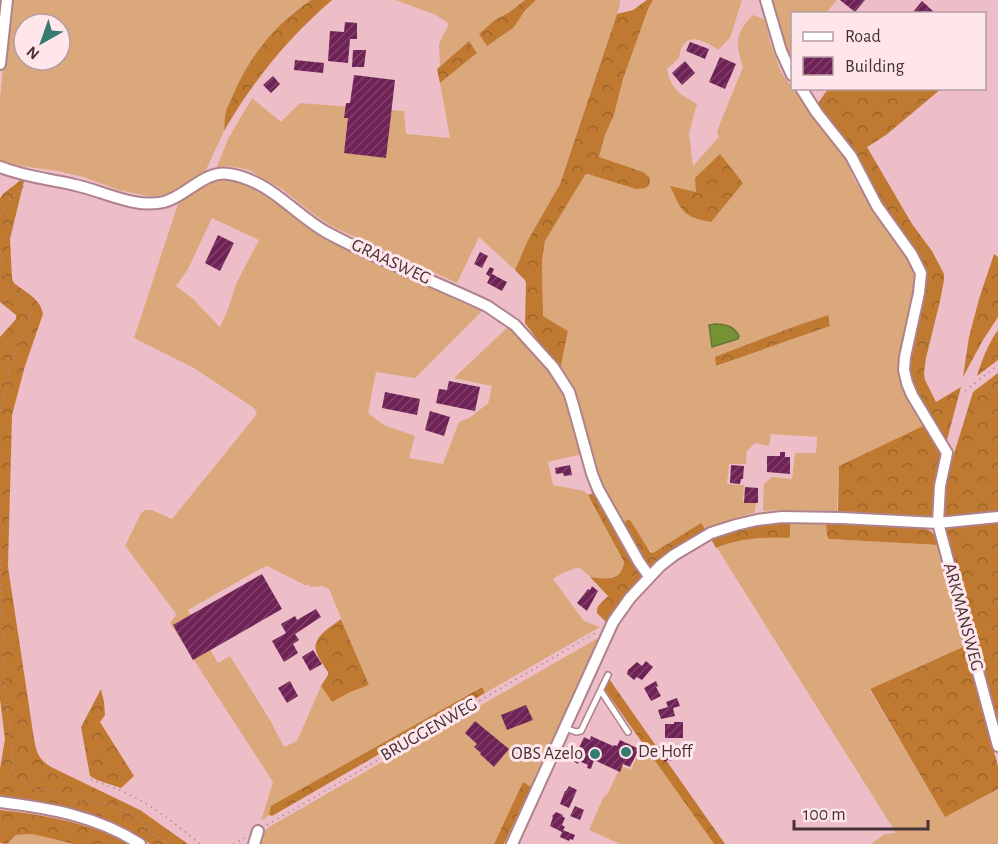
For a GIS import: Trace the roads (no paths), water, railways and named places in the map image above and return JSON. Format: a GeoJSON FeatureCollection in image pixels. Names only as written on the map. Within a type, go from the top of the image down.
{"type":"FeatureCollection","features":[{"type":"Feature","properties":{"kind":"street"},"geometry":{"type":"LineString","coordinates":[[0,64],[8,0]]}},
{"type":"Feature","properties":{"kind":"street"},"geometry":{"type":"LineString","coordinates":[[766,0],[780,51],[791,73]]}},
{"type":"Feature","properties":{"kind":"street","name":"ARKMANSWEG"},"geometry":{"type":"LineString","coordinates":[[802,90],[817,113],[851,156],[878,206],[912,255],[921,273],[904,370],[912,395],[947,453],[940,486],[938,523],[998,746]]}},
{"type":"Feature","properties":{"kind":"street","name":"GRAASWEG"},"geometry":{"type":"LineString","coordinates":[[0,167],[24,176],[74,184],[135,201],[154,203],[177,197],[211,175],[223,173],[242,177],[278,195],[327,232],[499,313],[515,325],[553,367],[566,387],[598,489],[649,576]]}},
{"type":"Feature","properties":{"kind":"street"},"geometry":{"type":"LineString","coordinates":[[512,844],[613,622],[649,576],[674,555],[711,533],[758,520],[782,517],[938,523],[998,517]]}},
{"type":"Feature","properties":{"kind":"street"},"geometry":{"type":"LineString","coordinates":[[0,802],[35,806],[83,817],[140,844]]}},
{"type":"Feature","properties":{"kind":"street"},"geometry":{"type":"LineString","coordinates":[[254,844],[258,831]]}},
{"type":"Feature","properties":{"kind":"lane"},"geometry":{"type":"LineString","coordinates":[[565,728],[576,732],[581,731],[608,675]]}},
{"type":"Feature","properties":{"kind":"lane"},"geometry":{"type":"LineString","coordinates":[[600,691],[628,732]]}},
{"type":"Feature","properties":{"kind":"place","name":"De Hoff"},"geometry":{"type":"Point","coordinates":[626,752]}},
{"type":"Feature","properties":{"kind":"place","name":"OBS Azelo"},"geometry":{"type":"Point","coordinates":[595,754]}}]}
